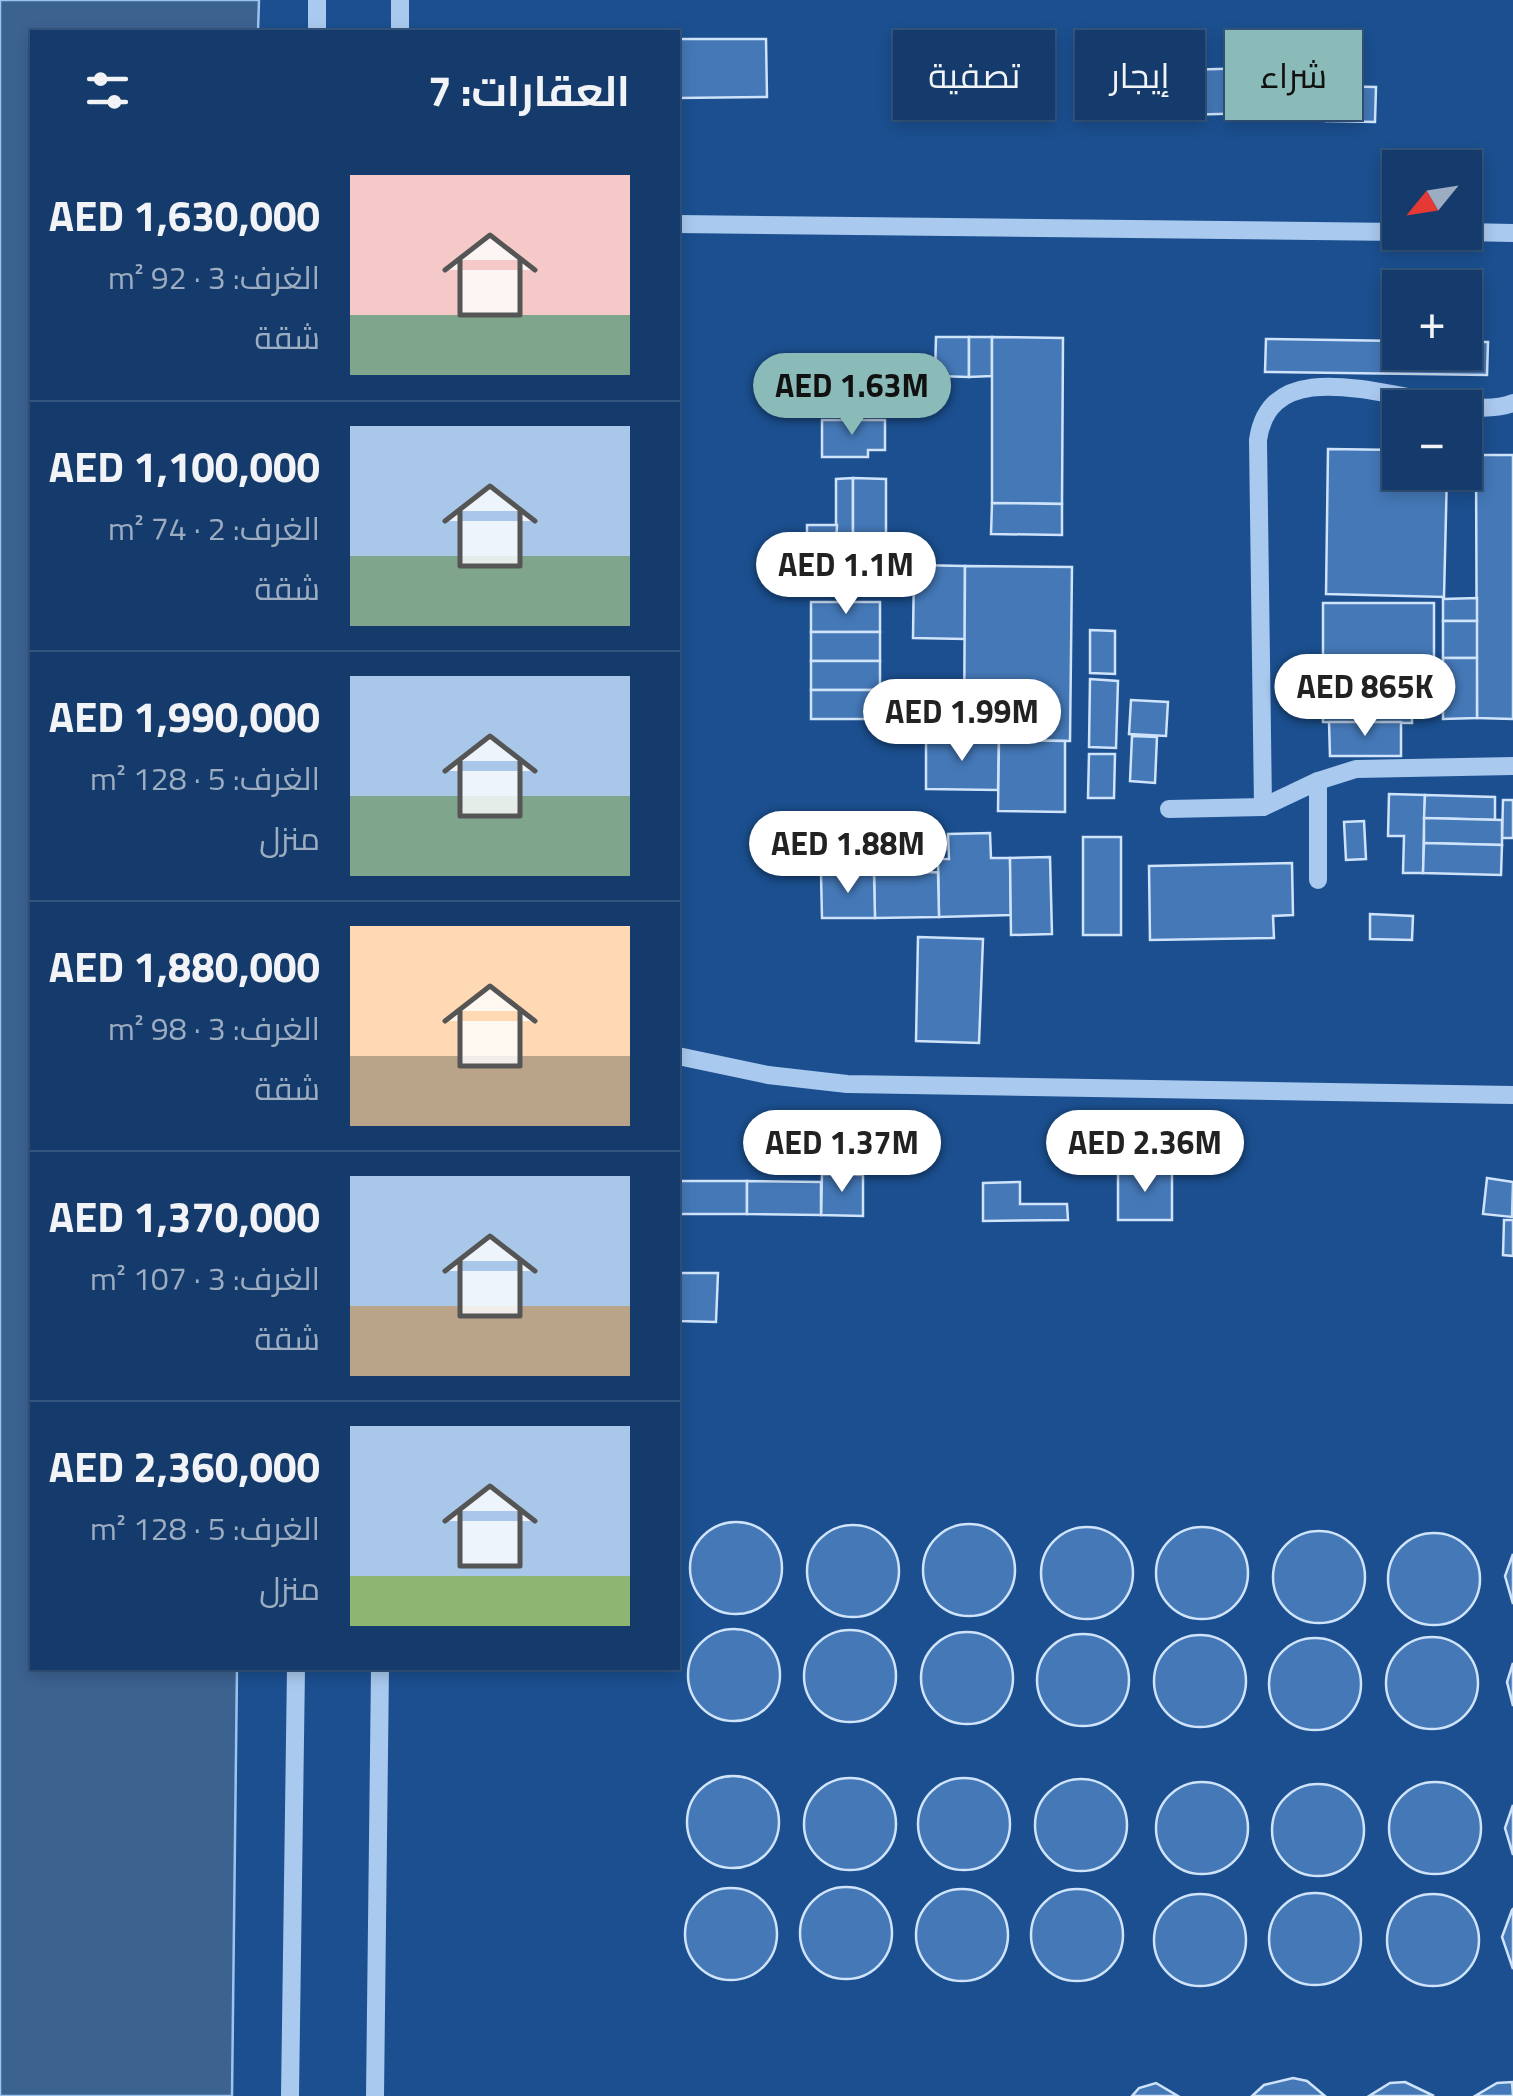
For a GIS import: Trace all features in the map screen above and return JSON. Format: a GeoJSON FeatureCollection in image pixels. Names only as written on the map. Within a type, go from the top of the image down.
{"type":"FeatureCollection","features":[{"type":"Feature","properties":{"kind":"street"},"geometry":{"type":"LineString","coordinates":[[316,30],[317,0]]}},
{"type":"Feature","properties":{"kind":"street"},"geometry":{"type":"LineString","coordinates":[[400,0],[400,30]]}},
{"type":"Feature","properties":{"kind":"street"},"geometry":{"type":"LineString","coordinates":[[680,224],[1382,232]]}},
{"type":"Feature","properties":{"kind":"street"},"geometry":{"type":"LineString","coordinates":[[1482,232],[1513,233]]}},
{"type":"Feature","properties":{"kind":"street"},"geometry":{"type":"LineString","coordinates":[[1263,807],[1258,440],[1265,414],[1284,395],[1312,387],[1378,392],[1486,409],[1513,404]]}},
{"type":"Feature","properties":{"kind":"street"},"geometry":{"type":"LineString","coordinates":[[1169,809],[1263,807],[1318,781],[1356,770],[1513,766]]}},
{"type":"Feature","properties":{"kind":"street"},"geometry":{"type":"LineString","coordinates":[[1318,781],[1318,880]]}},
{"type":"Feature","properties":{"kind":"street"},"geometry":{"type":"LineString","coordinates":[[680,1056],[768,1075],[847,1084],[1513,1095]]}},
{"type":"Feature","properties":{"kind":"street"},"geometry":{"type":"LineString","coordinates":[[290,2096],[296,1670]]}},
{"type":"Feature","properties":{"kind":"street"},"geometry":{"type":"LineString","coordinates":[[374,2096],[380,1670]]}},
{"type":"Feature","properties":{"kind":"water"},"geometry":{"type":"Polygon","coordinates":[[[0,0],[259,0],[258,30],[30,30],[30,1670],[237,1670],[232,2096],[0,2096],[0,0]]]}},
{"type":"Feature","properties":{"kind":"building"},"geometry":{"type":"Polygon","coordinates":[[[680,39],[766,39],[767,97],[680,98],[680,39]]]}},
{"type":"Feature","properties":{"kind":"building"},"geometry":{"type":"Polygon","coordinates":[[[1205,69],[1225,69],[1225,114],[1205,114],[1205,69]]]}},
{"type":"Feature","properties":{"kind":"building"},"geometry":{"type":"Polygon","coordinates":[[[1362,87],[1376,87],[1375,122],[1327,121],[1362,120],[1362,87]]]}},
{"type":"Feature","properties":{"kind":"building"},"geometry":{"type":"Polygon","coordinates":[[[936,337],[969,337],[969,377],[935,376],[936,337]]]}},
{"type":"Feature","properties":{"kind":"building"},"geometry":{"type":"Polygon","coordinates":[[[969,337],[992,337],[992,376],[969,377],[969,337]]]}},
{"type":"Feature","properties":{"kind":"building"},"geometry":{"type":"Polygon","coordinates":[[[992,337],[1063,338],[1062,504],[992,503],[992,337]]]}},
{"type":"Feature","properties":{"kind":"building"},"geometry":{"type":"Polygon","coordinates":[[[1266,339],[1382,341],[1382,370],[1482,370],[1482,342],[1488,342],[1487,375],[1265,372],[1266,339]]]}},
{"type":"Feature","properties":{"kind":"building"},"geometry":{"type":"Polygon","coordinates":[[[822,420],[885,420],[885,450],[868,450],[868,457],[822,457],[822,420]]]}},
{"type":"Feature","properties":{"kind":"building"},"geometry":{"type":"Polygon","coordinates":[[[1328,449],[1382,450],[1382,490],[1447,490],[1444,597],[1326,594],[1328,449]]]}},
{"type":"Feature","properties":{"kind":"building"},"geometry":{"type":"Polygon","coordinates":[[[1482,455],[1513,455],[1513,719],[1477,718],[1476,490],[1482,490],[1482,455]]]}},
{"type":"Feature","properties":{"kind":"building"},"geometry":{"type":"Polygon","coordinates":[[[853,478],[853,548],[836,548],[836,479],[853,478]]]}},
{"type":"Feature","properties":{"kind":"building"},"geometry":{"type":"Polygon","coordinates":[[[853,478],[886,479],[886,548],[853,548],[853,478]]]}},
{"type":"Feature","properties":{"kind":"building"},"geometry":{"type":"Polygon","coordinates":[[[992,503],[1062,504],[1062,535],[991,534],[992,503]]]}},
{"type":"Feature","properties":{"kind":"building"},"geometry":{"type":"Polygon","coordinates":[[[807,525],[837,525],[836,548],[807,549],[807,525]]]}},
{"type":"Feature","properties":{"kind":"building"},"geometry":{"type":"Polygon","coordinates":[[[886,548],[886,574],[807,574],[807,549],[886,548]]]}},
{"type":"Feature","properties":{"kind":"building"},"geometry":{"type":"Polygon","coordinates":[[[914,565],[965,566],[965,639],[913,638],[914,565]]]}},
{"type":"Feature","properties":{"kind":"building"},"geometry":{"type":"Polygon","coordinates":[[[965,566],[1072,567],[1070,741],[964,740],[965,566]]]}},
{"type":"Feature","properties":{"kind":"building"},"geometry":{"type":"Polygon","coordinates":[[[1477,598],[1477,621],[1443,621],[1443,599],[1477,598]]]}},
{"type":"Feature","properties":{"kind":"building"},"geometry":{"type":"Polygon","coordinates":[[[811,602],[880,602],[880,632],[811,632],[811,602]]]}},
{"type":"Feature","properties":{"kind":"building"},"geometry":{"type":"Polygon","coordinates":[[[1323,603],[1434,603],[1434,671],[1412,671],[1412,723],[1323,722],[1323,603]]]}},
{"type":"Feature","properties":{"kind":"building"},"geometry":{"type":"Polygon","coordinates":[[[1443,621],[1477,621],[1477,658],[1443,658],[1443,621]]]}},
{"type":"Feature","properties":{"kind":"building"},"geometry":{"type":"Polygon","coordinates":[[[1090,630],[1115,631],[1115,674],[1090,673],[1090,630]]]}},
{"type":"Feature","properties":{"kind":"building"},"geometry":{"type":"Polygon","coordinates":[[[811,632],[880,632],[880,661],[811,661],[811,632]]]}},
{"type":"Feature","properties":{"kind":"building"},"geometry":{"type":"Polygon","coordinates":[[[1443,658],[1477,658],[1477,718],[1443,719],[1443,658]]]}},
{"type":"Feature","properties":{"kind":"building"},"geometry":{"type":"Polygon","coordinates":[[[811,661],[880,661],[880,690],[811,690],[811,661]]]}},
{"type":"Feature","properties":{"kind":"building"},"geometry":{"type":"Polygon","coordinates":[[[1090,679],[1118,681],[1116,748],[1089,747],[1090,679]]]}},
{"type":"Feature","properties":{"kind":"building"},"geometry":{"type":"Polygon","coordinates":[[[811,690],[880,690],[880,719],[811,719],[811,690]]]}},
{"type":"Feature","properties":{"kind":"building"},"geometry":{"type":"Polygon","coordinates":[[[1131,700],[1168,702],[1166,736],[1129,734],[1131,700]]]}},
{"type":"Feature","properties":{"kind":"building"},"geometry":{"type":"Polygon","coordinates":[[[1329,722],[1401,722],[1401,756],[1330,756],[1329,722]]]}},
{"type":"Feature","properties":{"kind":"building"},"geometry":{"type":"Polygon","coordinates":[[[1132,736],[1157,737],[1155,783],[1130,781],[1132,736]]]}},
{"type":"Feature","properties":{"kind":"building"},"geometry":{"type":"Polygon","coordinates":[[[926,739],[999,740],[998,790],[926,789],[926,739]]]}},
{"type":"Feature","properties":{"kind":"building"},"geometry":{"type":"Polygon","coordinates":[[[999,740],[1065,741],[1065,812],[998,811],[999,740]]]}},
{"type":"Feature","properties":{"kind":"building"},"geometry":{"type":"Polygon","coordinates":[[[1089,754],[1115,754],[1114,798],[1088,798],[1089,754]]]}},
{"type":"Feature","properties":{"kind":"building"},"geometry":{"type":"Polygon","coordinates":[[[1389,794],[1425,795],[1423,873],[1403,873],[1404,836],[1388,836],[1389,794]]]}},
{"type":"Feature","properties":{"kind":"building"},"geometry":{"type":"Polygon","coordinates":[[[1425,795],[1495,797],[1495,820],[1424,818],[1425,795]]]}},
{"type":"Feature","properties":{"kind":"building"},"geometry":{"type":"Polygon","coordinates":[[[1503,800],[1513,800],[1513,838],[1502,838],[1503,800]]]}},
{"type":"Feature","properties":{"kind":"building"},"geometry":{"type":"Polygon","coordinates":[[[1424,818],[1502,820],[1502,845],[1424,843],[1424,818]]]}},
{"type":"Feature","properties":{"kind":"building"},"geometry":{"type":"Polygon","coordinates":[[[1364,821],[1366,859],[1346,860],[1344,822],[1364,821]]]}},
{"type":"Feature","properties":{"kind":"building"},"geometry":{"type":"Polygon","coordinates":[[[990,833],[991,858],[1010,858],[1011,915],[939,917],[938,859],[949,859],[948,834],[990,833]]]}},
{"type":"Feature","properties":{"kind":"building"},"geometry":{"type":"Polygon","coordinates":[[[1083,837],[1121,837],[1121,935],[1083,935],[1083,837]]]}},
{"type":"Feature","properties":{"kind":"building"},"geometry":{"type":"Polygon","coordinates":[[[1424,843],[1502,845],[1501,875],[1423,873],[1424,843]]]}},
{"type":"Feature","properties":{"kind":"building"},"geometry":{"type":"Polygon","coordinates":[[[1050,857],[1052,934],[1011,935],[1010,858],[1050,857]]]}},
{"type":"Feature","properties":{"kind":"building"},"geometry":{"type":"Polygon","coordinates":[[[1292,863],[1293,915],[1273,916],[1274,938],[1150,940],[1149,866],[1292,863]]]}},
{"type":"Feature","properties":{"kind":"building"},"geometry":{"type":"Polygon","coordinates":[[[938,872],[939,917],[875,918],[874,874],[938,872]]]}},
{"type":"Feature","properties":{"kind":"building"},"geometry":{"type":"Polygon","coordinates":[[[821,874],[874,874],[875,918],[822,918],[821,874]]]}},
{"type":"Feature","properties":{"kind":"building"},"geometry":{"type":"Polygon","coordinates":[[[1370,914],[1413,916],[1412,940],[1370,939],[1370,914]]]}},
{"type":"Feature","properties":{"kind":"building"},"geometry":{"type":"Polygon","coordinates":[[[918,937],[983,939],[979,1043],[916,1041],[918,937]]]}},
{"type":"Feature","properties":{"kind":"building"},"geometry":{"type":"Polygon","coordinates":[[[1118,1170],[1172,1171],[1172,1220],[1118,1220],[1118,1170]]]}},
{"type":"Feature","properties":{"kind":"building"},"geometry":{"type":"Polygon","coordinates":[[[822,1174],[863,1175],[863,1216],[821,1215],[822,1174]]]}},
{"type":"Feature","properties":{"kind":"building"},"geometry":{"type":"Polygon","coordinates":[[[1487,1178],[1513,1182],[1512,1217],[1483,1214],[1487,1178]]]}},
{"type":"Feature","properties":{"kind":"building"},"geometry":{"type":"Polygon","coordinates":[[[680,1181],[747,1181],[747,1214],[680,1214],[680,1181]]]}},
{"type":"Feature","properties":{"kind":"building"},"geometry":{"type":"Polygon","coordinates":[[[747,1181],[821,1182],[821,1215],[747,1214],[747,1181]]]}},
{"type":"Feature","properties":{"kind":"building"},"geometry":{"type":"Polygon","coordinates":[[[1020,1182],[1020,1204],[1067,1204],[1068,1220],[983,1221],[983,1183],[1020,1182]]]}},
{"type":"Feature","properties":{"kind":"building"},"geometry":{"type":"Polygon","coordinates":[[[1504,1220],[1513,1220],[1513,1256],[1503,1255],[1504,1220]]]}},
{"type":"Feature","properties":{"kind":"building"},"geometry":{"type":"Polygon","coordinates":[[[680,1273],[718,1273],[716,1322],[680,1321],[680,1273]]]}},
{"type":"Feature","properties":{"kind":"building"},"geometry":{"type":"Polygon","coordinates":[[[736,1522],[754,1525],[769,1535],[779,1550],[779,1586],[769,1601],[754,1611],[736,1614],[718,1611],[703,1601],[693,1586],[690,1568],[693,1550],[703,1535],[718,1525],[736,1522]]]}},
{"type":"Feature","properties":{"kind":"building"},"geometry":{"type":"Polygon","coordinates":[[[969,1524],[987,1527],[1002,1537],[1012,1552],[1012,1588],[1002,1603],[987,1613],[969,1616],[951,1613],[936,1603],[926,1588],[923,1570],[926,1552],[936,1537],[951,1527],[969,1524]]]}},
{"type":"Feature","properties":{"kind":"building"},"geometry":{"type":"Polygon","coordinates":[[[853,1525],[871,1528],[886,1538],[896,1553],[896,1589],[886,1604],[871,1614],[853,1617],[835,1614],[820,1604],[810,1589],[807,1571],[810,1553],[820,1538],[835,1528],[853,1525]]]}},
{"type":"Feature","properties":{"kind":"building"},"geometry":{"type":"Polygon","coordinates":[[[1087,1527],[1105,1530],[1120,1540],[1130,1555],[1130,1591],[1120,1606],[1105,1616],[1087,1619],[1069,1616],[1054,1606],[1044,1591],[1041,1573],[1044,1555],[1054,1540],[1069,1530],[1087,1527]]]}},
{"type":"Feature","properties":{"kind":"building"},"geometry":{"type":"Polygon","coordinates":[[[1202,1527],[1220,1530],[1235,1540],[1245,1555],[1245,1591],[1235,1606],[1220,1616],[1202,1619],[1184,1616],[1169,1606],[1159,1591],[1156,1573],[1159,1555],[1169,1540],[1184,1530],[1202,1527]]]}},
{"type":"Feature","properties":{"kind":"building"},"geometry":{"type":"Polygon","coordinates":[[[1319,1531],[1337,1534],[1352,1544],[1362,1559],[1362,1595],[1352,1610],[1337,1620],[1319,1623],[1301,1620],[1286,1610],[1276,1595],[1273,1577],[1276,1559],[1286,1544],[1301,1534],[1319,1531]]]}},
{"type":"Feature","properties":{"kind":"building"},"geometry":{"type":"Polygon","coordinates":[[[1434,1533],[1452,1536],[1467,1546],[1477,1561],[1477,1597],[1467,1612],[1452,1622],[1434,1625],[1416,1622],[1401,1612],[1391,1597],[1388,1579],[1391,1561],[1401,1546],[1416,1536],[1434,1533]]]}},
{"type":"Feature","properties":{"kind":"building"},"geometry":{"type":"Polygon","coordinates":[[[1513,1554],[1513,1604],[1505,1576],[1513,1554]]]}},
{"type":"Feature","properties":{"kind":"building"},"geometry":{"type":"Polygon","coordinates":[[[734,1629],[752,1632],[767,1642],[777,1657],[777,1693],[767,1708],[752,1718],[734,1721],[716,1718],[701,1708],[691,1693],[688,1675],[691,1657],[701,1642],[716,1632],[734,1629]]]}},
{"type":"Feature","properties":{"kind":"building"},"geometry":{"type":"Polygon","coordinates":[[[850,1630],[868,1633],[883,1643],[893,1658],[893,1694],[883,1709],[868,1719],[850,1722],[832,1719],[817,1709],[807,1694],[804,1676],[807,1658],[817,1643],[832,1633],[850,1630]]]}},
{"type":"Feature","properties":{"kind":"building"},"geometry":{"type":"Polygon","coordinates":[[[967,1632],[985,1635],[1000,1645],[1010,1660],[1010,1696],[1000,1711],[985,1721],[967,1724],[949,1721],[934,1711],[924,1696],[921,1678],[924,1660],[934,1645],[949,1635],[967,1632]]]}},
{"type":"Feature","properties":{"kind":"building"},"geometry":{"type":"Polygon","coordinates":[[[1083,1634],[1101,1637],[1116,1647],[1126,1662],[1126,1698],[1116,1713],[1101,1723],[1083,1726],[1065,1723],[1050,1713],[1040,1698],[1037,1680],[1040,1662],[1050,1647],[1065,1637],[1083,1634]]]}},
{"type":"Feature","properties":{"kind":"building"},"geometry":{"type":"Polygon","coordinates":[[[1200,1635],[1218,1638],[1233,1648],[1243,1663],[1243,1699],[1233,1714],[1218,1724],[1200,1727],[1182,1724],[1167,1714],[1157,1699],[1154,1681],[1157,1663],[1167,1648],[1182,1638],[1200,1635]]]}},
{"type":"Feature","properties":{"kind":"building"},"geometry":{"type":"Polygon","coordinates":[[[1432,1637],[1450,1640],[1465,1650],[1475,1665],[1475,1701],[1465,1716],[1450,1726],[1432,1729],[1414,1726],[1399,1716],[1389,1701],[1386,1683],[1389,1665],[1399,1650],[1414,1640],[1432,1637]]]}},
{"type":"Feature","properties":{"kind":"building"},"geometry":{"type":"Polygon","coordinates":[[[1315,1638],[1333,1641],[1348,1651],[1358,1666],[1358,1702],[1348,1717],[1333,1727],[1315,1730],[1297,1727],[1282,1717],[1272,1702],[1269,1684],[1272,1666],[1282,1651],[1297,1641],[1315,1638]]]}},
{"type":"Feature","properties":{"kind":"building"},"geometry":{"type":"Polygon","coordinates":[[[1513,1663],[1513,1706],[1507,1682],[1513,1663]]]}},
{"type":"Feature","properties":{"kind":"building"},"geometry":{"type":"Polygon","coordinates":[[[733,1776],[751,1779],[766,1789],[776,1804],[776,1840],[766,1855],[751,1865],[733,1868],[715,1865],[700,1855],[690,1840],[687,1822],[690,1804],[700,1789],[715,1779],[733,1776]]]}},
{"type":"Feature","properties":{"kind":"building"},"geometry":{"type":"Polygon","coordinates":[[[850,1778],[868,1781],[883,1791],[893,1806],[893,1842],[883,1857],[868,1867],[850,1870],[832,1867],[817,1857],[807,1842],[804,1824],[807,1806],[817,1791],[832,1781],[850,1778]]]}},
{"type":"Feature","properties":{"kind":"building"},"geometry":{"type":"Polygon","coordinates":[[[964,1778],[982,1781],[997,1791],[1007,1806],[1007,1842],[997,1857],[982,1867],[964,1870],[946,1867],[931,1857],[921,1842],[918,1824],[921,1806],[931,1791],[946,1781],[964,1778]]]}},
{"type":"Feature","properties":{"kind":"building"},"geometry":{"type":"Polygon","coordinates":[[[1081,1779],[1099,1782],[1114,1792],[1124,1807],[1124,1843],[1114,1858],[1099,1868],[1081,1871],[1063,1868],[1048,1858],[1038,1843],[1035,1825],[1038,1807],[1048,1792],[1063,1782],[1081,1779]]]}},
{"type":"Feature","properties":{"kind":"building"},"geometry":{"type":"Polygon","coordinates":[[[1202,1782],[1220,1785],[1235,1795],[1245,1810],[1245,1846],[1235,1861],[1220,1871],[1202,1874],[1184,1871],[1169,1861],[1159,1846],[1156,1828],[1159,1810],[1169,1795],[1184,1785],[1202,1782]]]}},
{"type":"Feature","properties":{"kind":"building"},"geometry":{"type":"Polygon","coordinates":[[[1435,1782],[1453,1785],[1468,1795],[1478,1810],[1478,1846],[1468,1861],[1453,1871],[1435,1874],[1417,1871],[1402,1861],[1392,1846],[1389,1828],[1392,1810],[1402,1795],[1417,1785],[1435,1782]]]}},
{"type":"Feature","properties":{"kind":"building"},"geometry":{"type":"Polygon","coordinates":[[[1318,1784],[1336,1787],[1351,1797],[1361,1812],[1361,1848],[1351,1863],[1336,1873],[1318,1876],[1300,1873],[1285,1863],[1275,1848],[1272,1830],[1275,1812],[1285,1797],[1300,1787],[1318,1784]]]}},
{"type":"Feature","properties":{"kind":"building"},"geometry":{"type":"Polygon","coordinates":[[[1513,1805],[1513,1855],[1505,1828],[1513,1805]]]}},
{"type":"Feature","properties":{"kind":"building"},"geometry":{"type":"Polygon","coordinates":[[[846,1887],[864,1890],[879,1900],[889,1915],[889,1951],[879,1966],[864,1976],[846,1979],[828,1976],[813,1966],[803,1951],[800,1933],[803,1915],[813,1900],[828,1890],[846,1887]]]}},
{"type":"Feature","properties":{"kind":"building"},"geometry":{"type":"Polygon","coordinates":[[[731,1888],[749,1891],[764,1901],[774,1916],[774,1952],[764,1967],[749,1977],[731,1980],[713,1977],[698,1967],[688,1952],[685,1934],[688,1916],[698,1901],[713,1891],[731,1888]]]}},
{"type":"Feature","properties":{"kind":"building"},"geometry":{"type":"Polygon","coordinates":[[[962,1889],[980,1892],[995,1902],[1005,1917],[1005,1953],[995,1968],[980,1978],[962,1981],[944,1978],[929,1968],[919,1953],[916,1935],[919,1917],[929,1902],[944,1892],[962,1889]]]}},
{"type":"Feature","properties":{"kind":"building"},"geometry":{"type":"Polygon","coordinates":[[[1077,1889],[1095,1892],[1110,1902],[1120,1917],[1120,1953],[1110,1968],[1095,1978],[1077,1981],[1059,1978],[1044,1968],[1034,1953],[1031,1935],[1034,1917],[1044,1902],[1059,1892],[1077,1889]]]}},
{"type":"Feature","properties":{"kind":"building"},"geometry":{"type":"Polygon","coordinates":[[[1315,1893],[1333,1896],[1348,1906],[1358,1921],[1358,1957],[1348,1972],[1333,1982],[1315,1985],[1297,1982],[1282,1972],[1272,1957],[1269,1939],[1272,1921],[1282,1906],[1297,1896],[1315,1893]]]}},
{"type":"Feature","properties":{"kind":"building"},"geometry":{"type":"Polygon","coordinates":[[[1200,1894],[1218,1897],[1233,1907],[1243,1922],[1243,1958],[1233,1973],[1218,1983],[1200,1986],[1182,1983],[1167,1973],[1157,1958],[1154,1940],[1157,1922],[1167,1907],[1182,1897],[1200,1894]]]}},
{"type":"Feature","properties":{"kind":"building"},"geometry":{"type":"Polygon","coordinates":[[[1433,1894],[1451,1897],[1466,1907],[1476,1922],[1476,1958],[1466,1973],[1451,1983],[1433,1986],[1415,1983],[1400,1973],[1390,1958],[1387,1940],[1390,1922],[1400,1907],[1415,1897],[1433,1894]]]}},
{"type":"Feature","properties":{"kind":"building"},"geometry":{"type":"Polygon","coordinates":[[[1513,1909],[1513,1969],[1502,1937],[1513,1909]]]}},
{"type":"Feature","properties":{"kind":"building"},"geometry":{"type":"Polygon","coordinates":[[[1293,2078],[1307,2081],[1325,2096],[1252,2096],[1264,2085],[1293,2078]]]}},
{"type":"Feature","properties":{"kind":"building"},"geometry":{"type":"Polygon","coordinates":[[[1405,2082],[1434,2096],[1369,2096],[1390,2083],[1405,2082]]]}},
{"type":"Feature","properties":{"kind":"building"},"geometry":{"type":"Polygon","coordinates":[[[1512,2082],[1513,2096],[1475,2096],[1497,2083],[1512,2082]]]}},
{"type":"Feature","properties":{"kind":"building"},"geometry":{"type":"Polygon","coordinates":[[[1156,2083],[1178,2096],[1132,2096],[1139,2088],[1156,2083]]]}}]}
